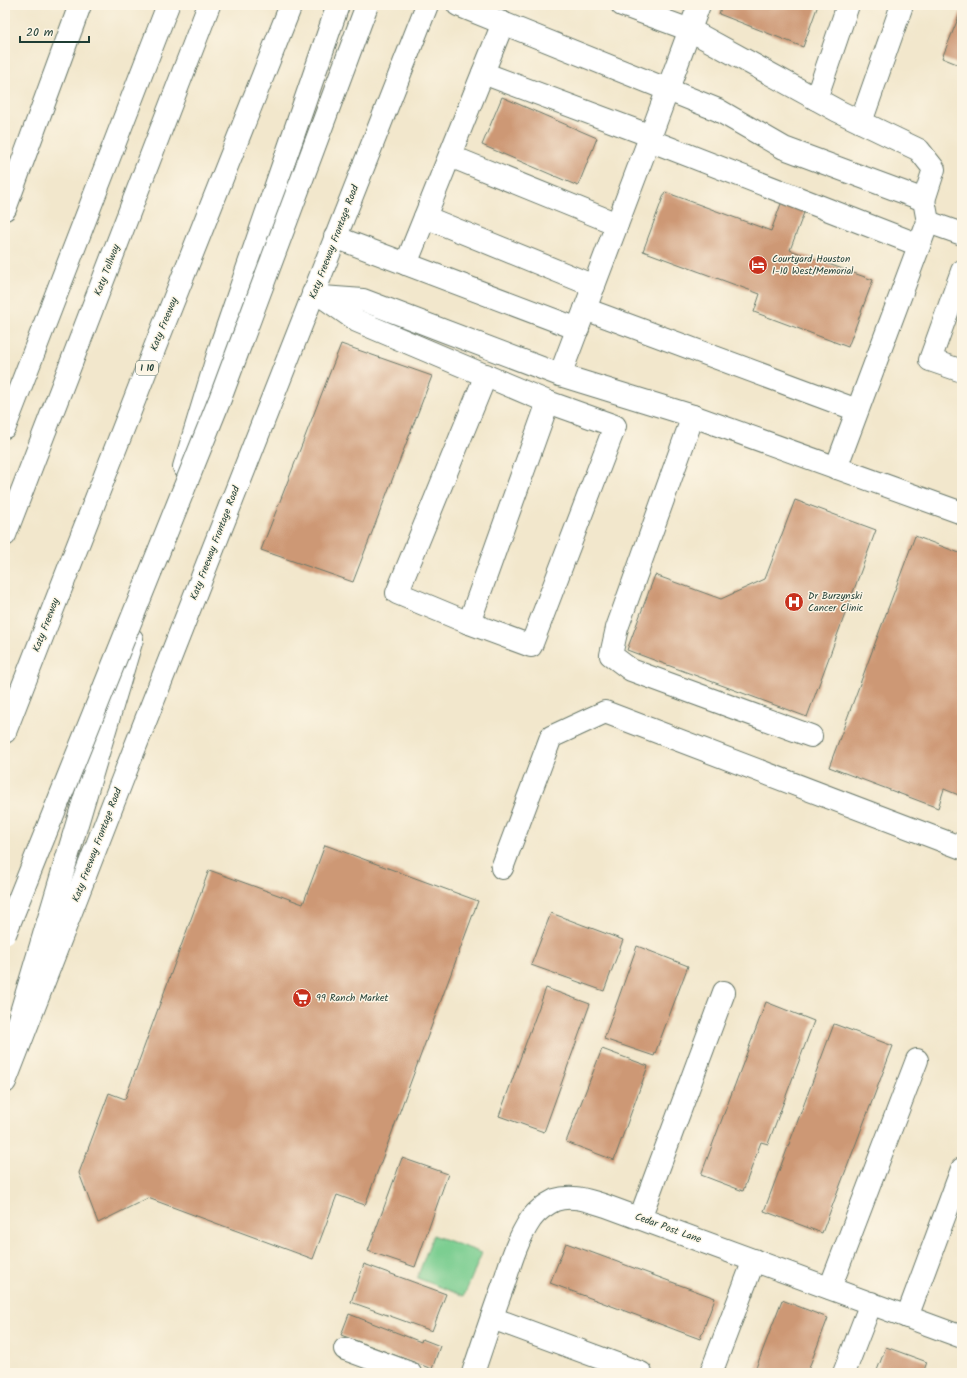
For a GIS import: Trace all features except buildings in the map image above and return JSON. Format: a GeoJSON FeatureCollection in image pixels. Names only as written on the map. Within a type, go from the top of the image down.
{"type":"FeatureCollection","features":[{"type":"Feature","properties":{"kind":"main road"},"geometry":{"type":"LineString","coordinates":[[5,209],[80,5]]}},
{"type":"Feature","properties":{"kind":"main road"},"geometry":{"type":"LineString","coordinates":[[5,427],[168,5]]}},
{"type":"Feature","properties":{"kind":"main road","name":"Katy Tollway"},"geometry":{"type":"LineString","coordinates":[[5,535],[209,5]]}},
{"type":"Feature","properties":{"kind":"main road","name":"Katy Freeway"},"geometry":{"type":"LineString","coordinates":[[5,732],[151,357],[291,5]]}},
{"type":"Feature","properties":{"kind":"main road"},"geometry":{"type":"LineString","coordinates":[[5,1066],[220,348],[338,5]]}},
{"type":"Feature","properties":{"kind":"main road"},"geometry":{"type":"LineString","coordinates":[[5,934],[220,399],[367,5]]}},
{"type":"Feature","properties":{"kind":"main road","name":"Katy Freeway Frontage Road"},"geometry":{"type":"LineString","coordinates":[[5,1082],[318,295],[336,237],[427,5]]}},
{"type":"Feature","properties":{"kind":"main road"},"geometry":{"type":"LineString","coordinates":[[458,5],[718,110],[784,148],[924,200]]}},
{"type":"Feature","properties":{"kind":"main road"},"geometry":{"type":"LineString","coordinates":[[622,5],[690,30],[861,122],[919,150],[934,169],[924,200],[928,222],[836,468]]}},
{"type":"Feature","properties":{"kind":"main road"},"geometry":{"type":"LineString","coordinates":[[560,375],[699,5]]}},
{"type":"Feature","properties":{"kind":"main road"},"geometry":{"type":"LineString","coordinates":[[816,98],[848,5]]}},
{"type":"Feature","properties":{"kind":"main road"},"geometry":{"type":"LineString","coordinates":[[861,122],[902,5]]}},
{"type":"Feature","properties":{"kind":"main road"},"geometry":{"type":"LineString","coordinates":[[406,264],[503,23]]}},
{"type":"Feature","properties":{"kind":"main road"},"geometry":{"type":"LineString","coordinates":[[483,73],[919,245]]}},
{"type":"Feature","properties":{"kind":"main road"},"geometry":{"type":"LineString","coordinates":[[450,156],[618,224]]}},
{"type":"Feature","properties":{"kind":"main road"},"geometry":{"type":"LineString","coordinates":[[425,217],[594,286]]}},
{"type":"Feature","properties":{"kind":"main road"},"geometry":{"type":"LineString","coordinates":[[928,222],[962,234]]}},
{"type":"Feature","properties":{"kind":"main road"},"geometry":{"type":"LineString","coordinates":[[336,237],[406,264],[582,319],[858,410]]}},
{"type":"Feature","properties":{"kind":"main road"},"geometry":{"type":"LineString","coordinates":[[962,271],[930,360],[962,371]]}},
{"type":"Feature","properties":{"kind":"main road"},"geometry":{"type":"LineString","coordinates":[[318,295],[357,321],[486,375],[548,402],[615,426],[531,646],[469,623],[397,592],[486,375]]}},
{"type":"Feature","properties":{"kind":"main road"},"geometry":{"type":"LineString","coordinates":[[318,295],[363,300],[560,375],[693,416],[962,513]]}},
{"type":"Feature","properties":{"kind":"main road"},"geometry":{"type":"LineString","coordinates":[[469,623],[548,402]]}},
{"type":"Feature","properties":{"kind":"main road"},"geometry":{"type":"LineString","coordinates":[[693,416],[617,628],[611,655],[631,670],[811,736]]}},
{"type":"Feature","properties":{"kind":"main road"},"geometry":{"type":"LineString","coordinates":[[502,868],[551,737],[605,712],[962,848]]}},
{"type":"Feature","properties":{"kind":"main road"},"geometry":{"type":"LineString","coordinates":[[640,1218],[724,992]]}},
{"type":"Feature","properties":{"kind":"main road"},"geometry":{"type":"LineString","coordinates":[[830,1288],[917,1060]]}},
{"type":"Feature","properties":{"kind":"main road"},"geometry":{"type":"LineString","coordinates":[[907,1317],[962,1169]]}},
{"type":"Feature","properties":{"kind":"main road","name":"Cedar Post Lane"},"geometry":{"type":"LineString","coordinates":[[473,1373],[516,1247],[532,1219],[539,1211],[556,1200],[579,1198],[640,1218],[962,1337]]}},
{"type":"Feature","properties":{"kind":"main road"},"geometry":{"type":"LineString","coordinates":[[711,1373],[754,1260]]}},
{"type":"Feature","properties":{"kind":"main road"},"geometry":{"type":"LineString","coordinates":[[844,1373],[871,1303]]}},
{"type":"Feature","properties":{"kind":"main road"},"geometry":{"type":"LineString","coordinates":[[492,1318],[640,1373]]}},
{"type":"Feature","properties":{"kind":"main road"},"geometry":{"type":"LineString","coordinates":[[345,1349],[410,1373]]}},
{"type":"Feature","properties":{"kind":"green space"},"geometry":{"type":"Polygon","coordinates":[[[433,1235],[482,1253],[464,1296],[417,1278],[433,1235]]]}},
{"type":"Feature","properties":{"kind":"place","name":"Courtyard Houston I-10 West/Memorial"},"geometry":{"type":"Point","coordinates":[758,265]}},
{"type":"Feature","properties":{"kind":"place","name":"Dr Burzynski Cancer Clinic"},"geometry":{"type":"Point","coordinates":[794,602]}},
{"type":"Feature","properties":{"kind":"place","name":"99 Ranch Market"},"geometry":{"type":"Point","coordinates":[302,998]}}]}
